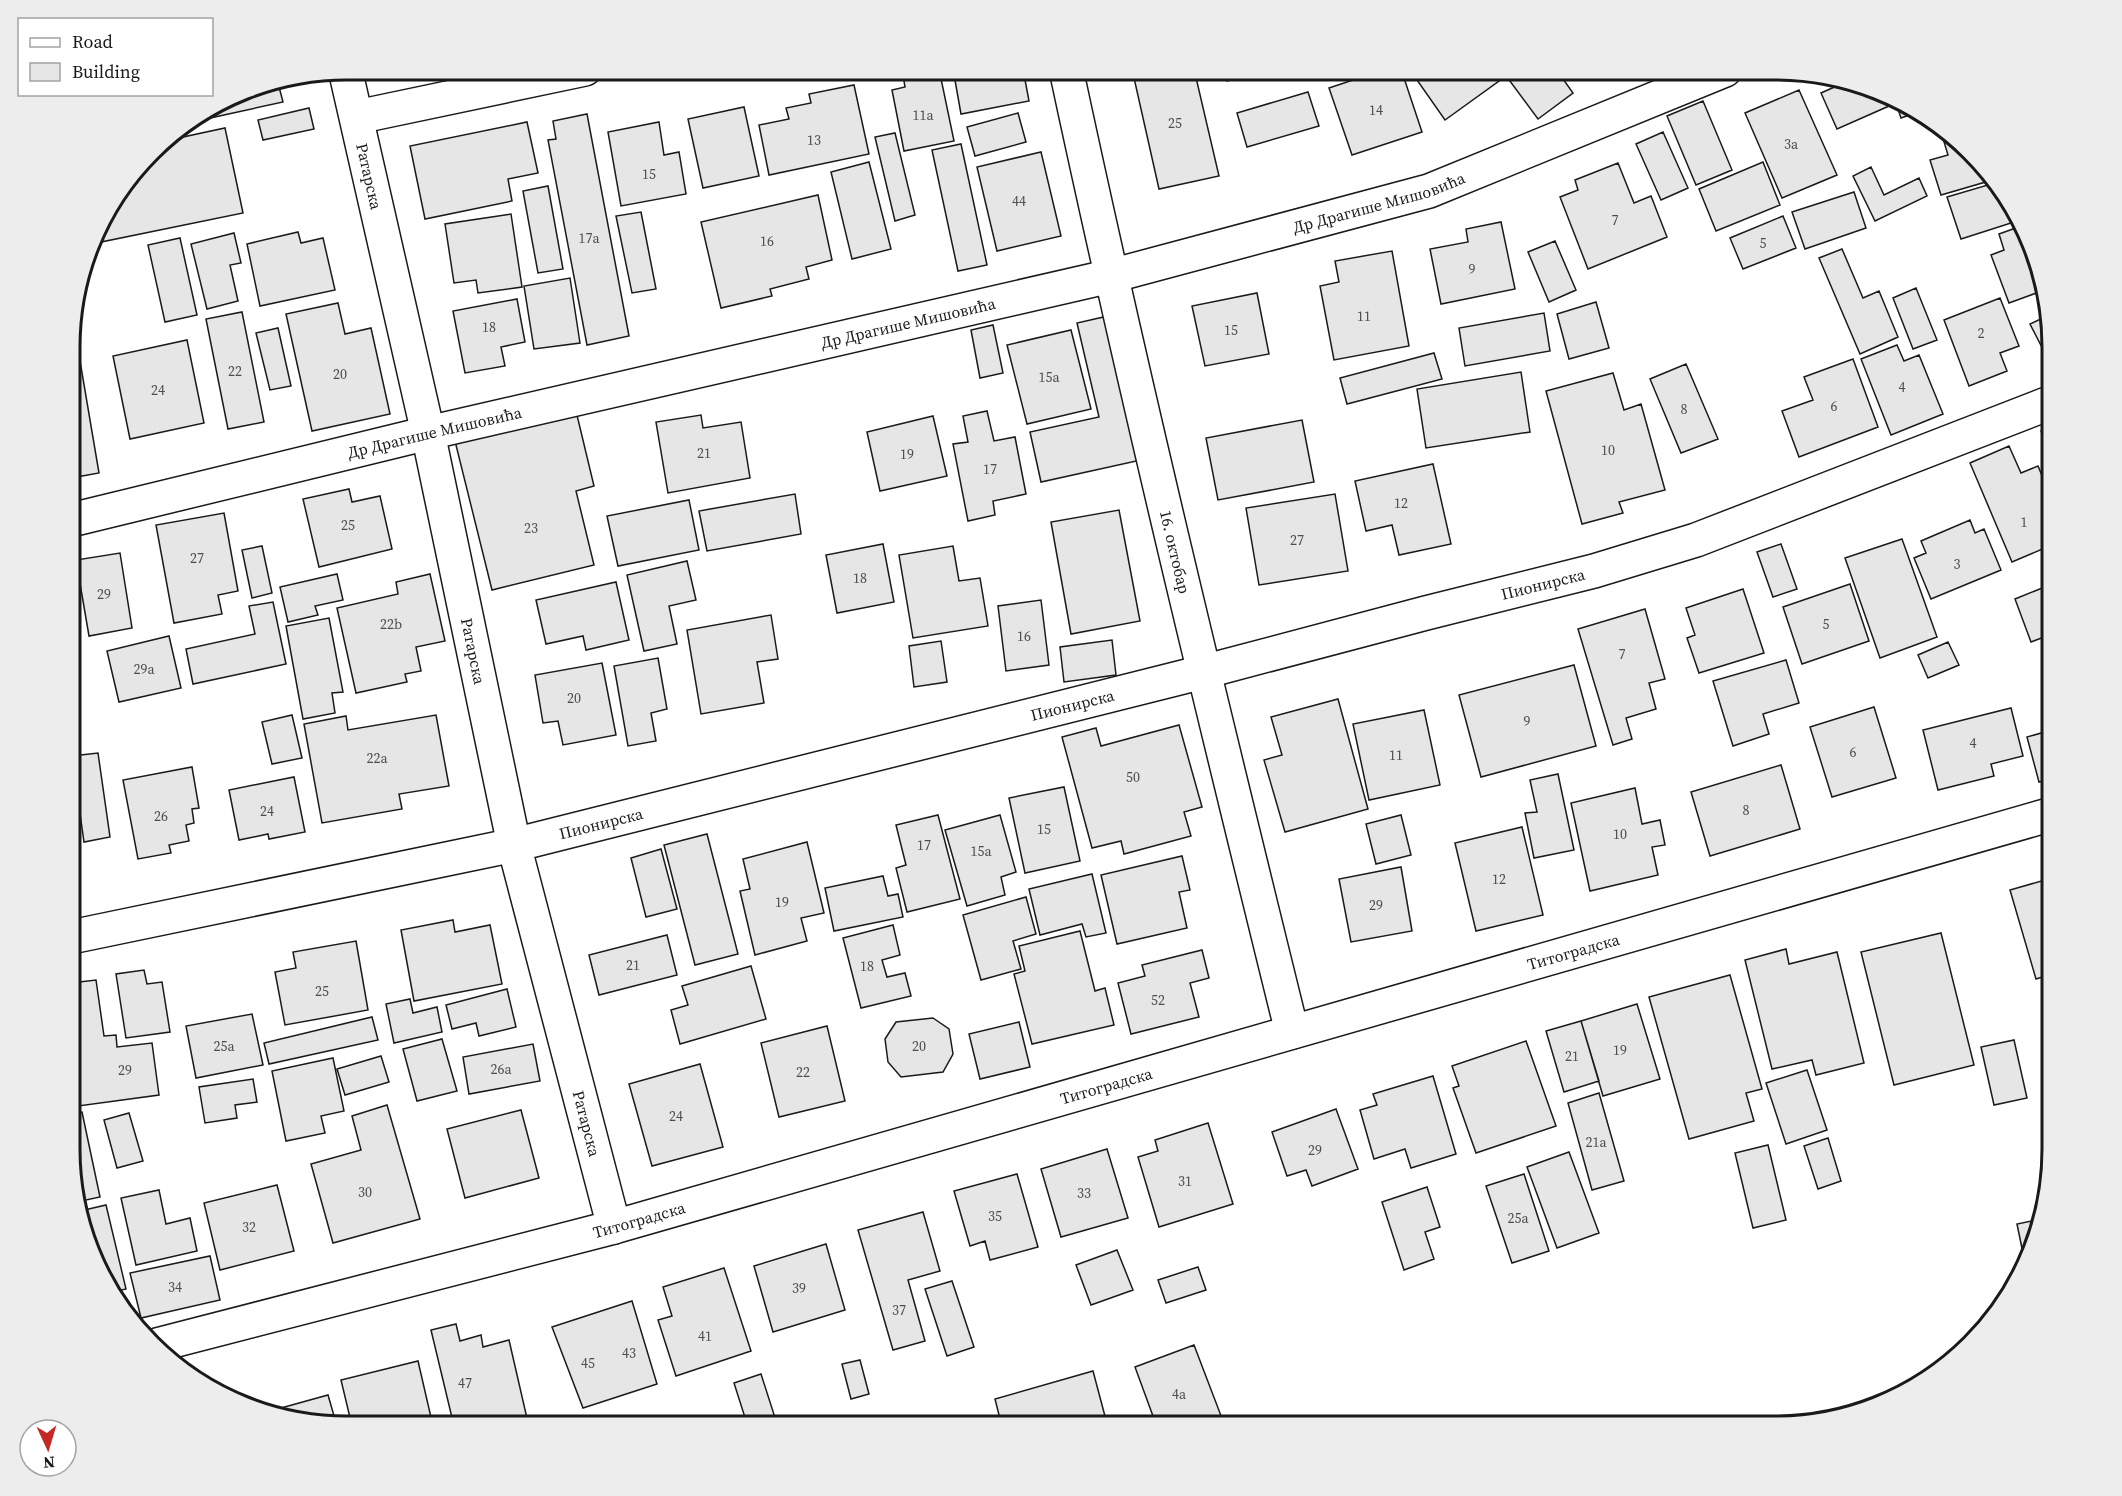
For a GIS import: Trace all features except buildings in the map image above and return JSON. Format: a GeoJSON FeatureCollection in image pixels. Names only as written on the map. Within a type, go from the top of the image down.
{"type":"FeatureCollection","features":[{"type":"Feature","properties":{"kind":"street","name":"Ратарска"},"geometry":{"type":"LineString","coordinates":[[348,80],[428,433],[514,845],[614,1227]]}},
{"type":"Feature","properties":{"kind":"street"},"geometry":{"type":"LineString","coordinates":[[357,117],[533,80]]}},
{"type":"Feature","properties":{"kind":"street","name":"16. октобар"},"geometry":{"type":"LineString","coordinates":[[1068,80],[1111,276],[1203,672],[1292,1032]]}},
{"type":"Feature","properties":{"kind":"street","name":"Др Драгише Мишовића"},"geometry":{"type":"LineString","coordinates":[[80,518],[428,433],[1111,276],[1429,190],[1700,80]]}},
{"type":"Feature","properties":{"kind":"street","name":"Пионирска"},"geometry":{"type":"LineString","coordinates":[[80,936],[514,845],[1203,672],[1651,555],[1739,524],[2042,406]]}},
{"type":"Feature","properties":{"kind":"street","name":"Титоградска"},"geometry":{"type":"LineString","coordinates":[[165,1344],[614,1227],[2042,817]]}}]}
